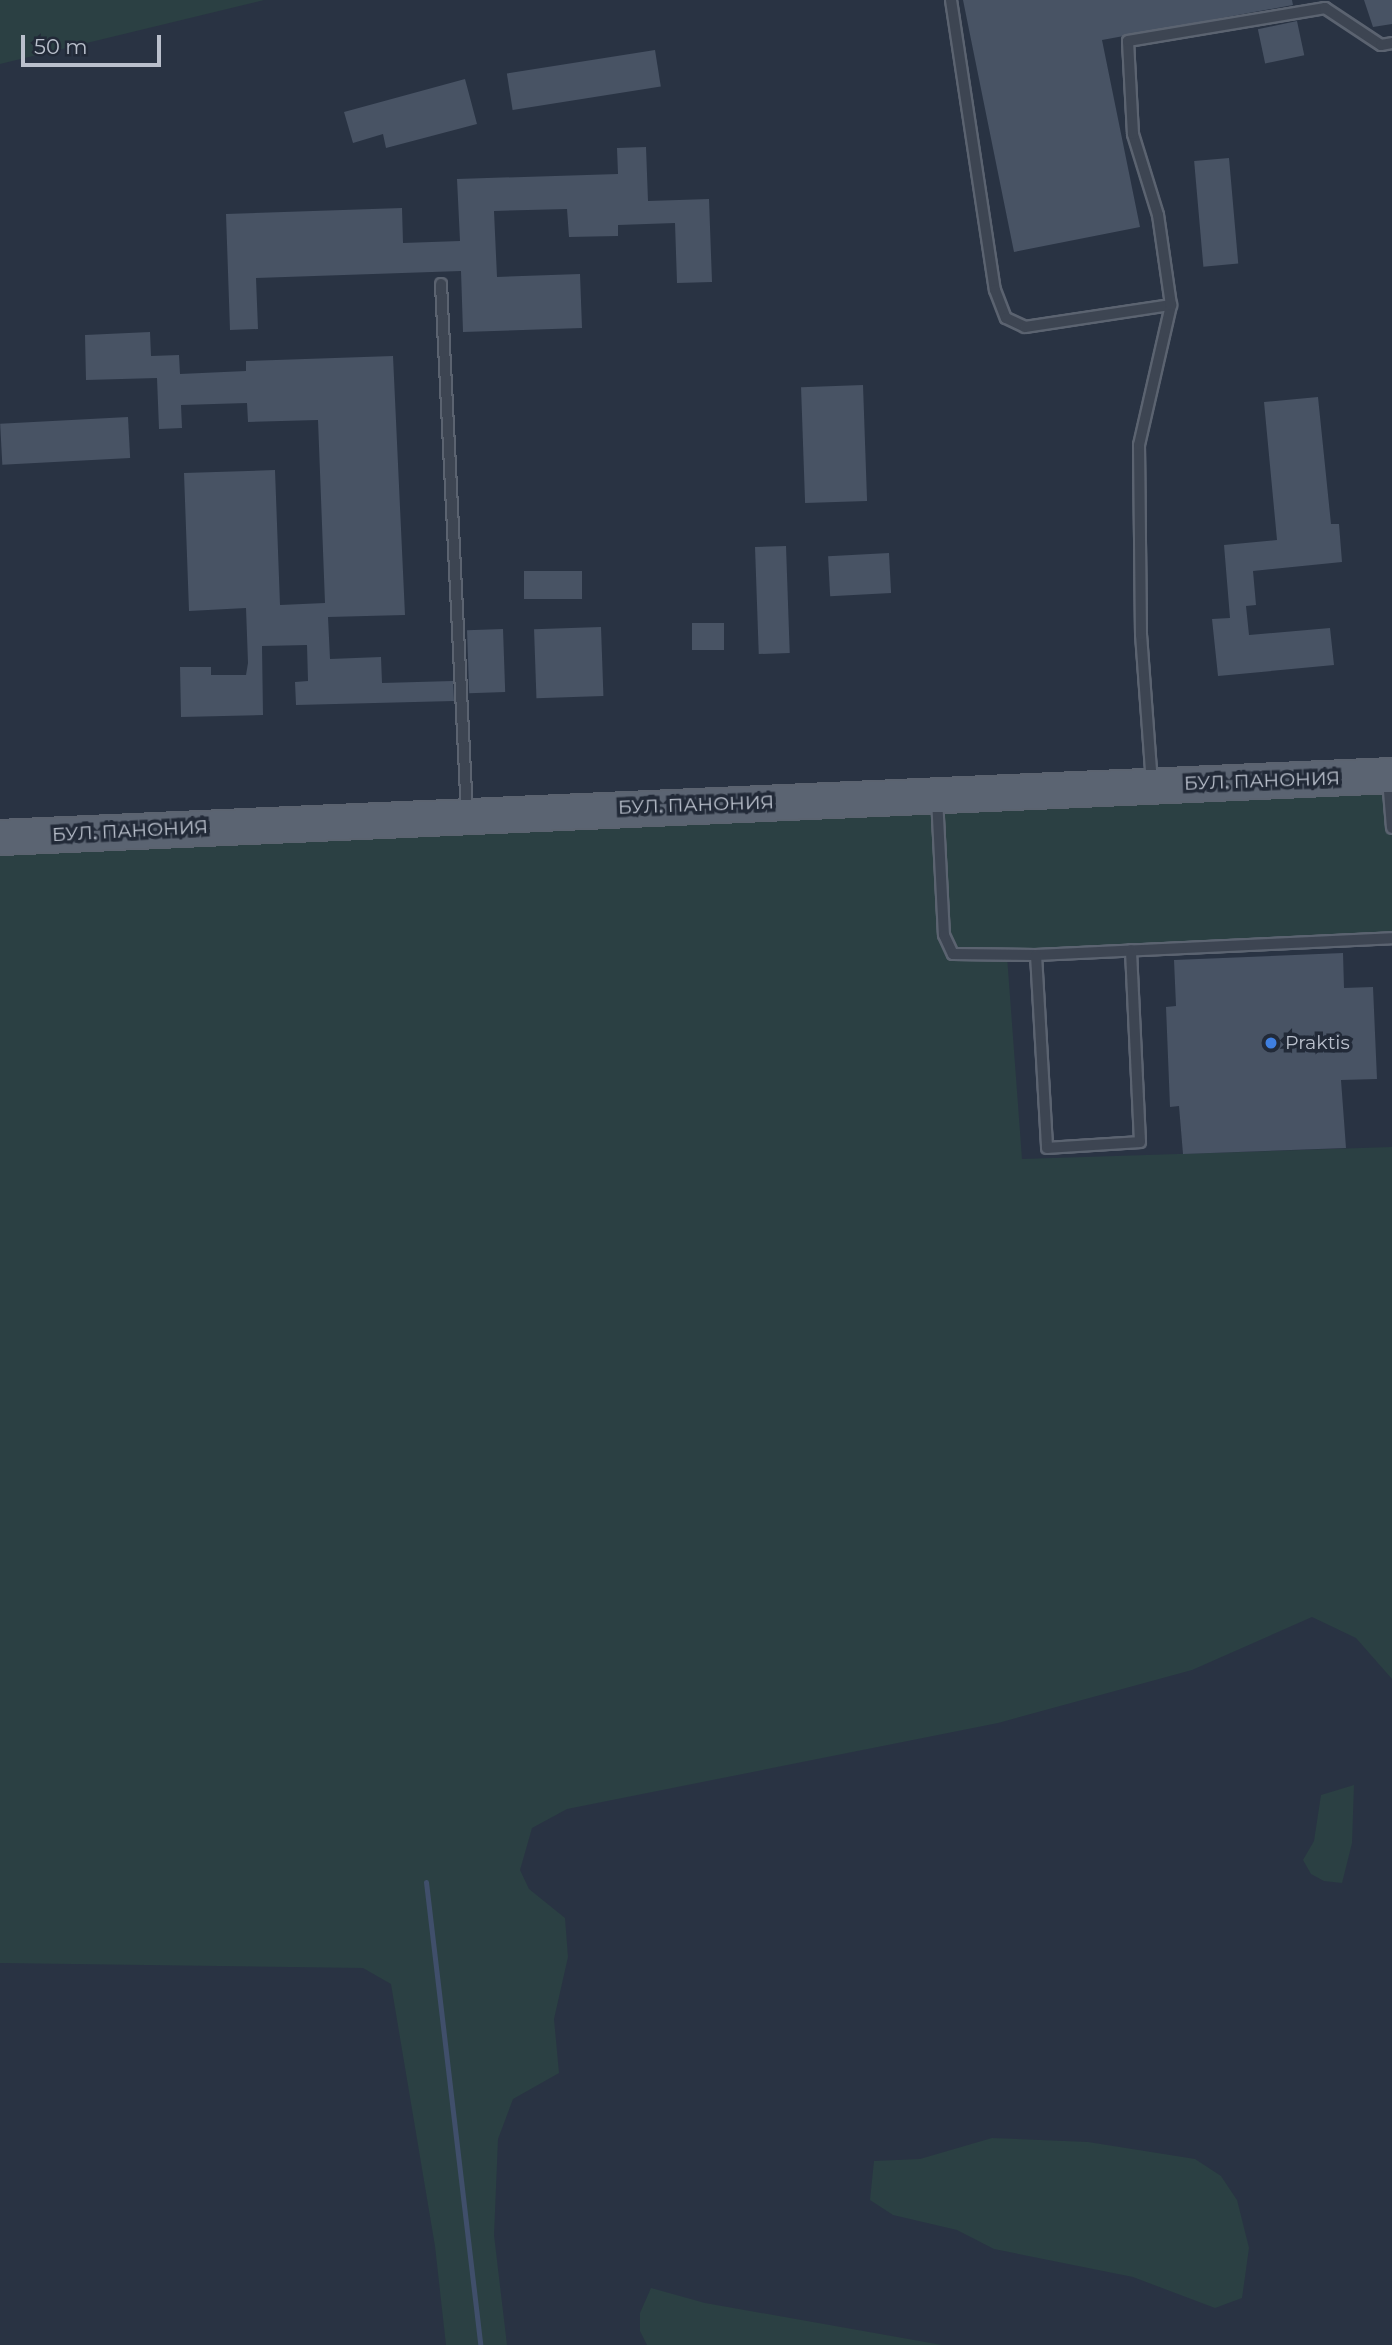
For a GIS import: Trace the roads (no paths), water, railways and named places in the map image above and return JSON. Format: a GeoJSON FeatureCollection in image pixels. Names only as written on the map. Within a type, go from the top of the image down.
{"type":"FeatureCollection","features":[{"type":"Feature","properties":{"kind":"main road","name":"БУЛ. ПАНОНИЯ"},"geometry":{"type":"LineString","coordinates":[[0,837],[1390,775]]}},
{"type":"Feature","properties":{"kind":"lane"},"geometry":{"type":"LineString","coordinates":[[951,0],[995,290],[1006,318],[1026,327],[1171,305]]}},
{"type":"Feature","properties":{"kind":"lane"},"geometry":{"type":"LineString","coordinates":[[1153,786],[1141,635],[1139,445],[1171,305],[1158,215],[1133,134],[1128,41],[1325,8],[1381,45],[1392,43]]}},
{"type":"Feature","properties":{"kind":"lane"},"geometry":{"type":"LineString","coordinates":[[441,284],[467,815]]}},
{"type":"Feature","properties":{"kind":"lane"},"geometry":{"type":"LineString","coordinates":[[1390,775],[1392,828]]}},
{"type":"Feature","properties":{"kind":"lane"},"geometry":{"type":"LineString","coordinates":[[937,795],[946,947],[965,958],[1392,937]]}},
{"type":"Feature","properties":{"kind":"lane"},"geometry":{"type":"LineString","coordinates":[[1036,955],[1047,1147],[1113,1144],[1140,1142],[1131,950]]}},
{"type":"Feature","properties":{"kind":"waterway"},"geometry":{"type":"LineString","coordinates":[[426,1882],[480,2345]]}},
{"type":"Feature","properties":{"kind":"place","name":"Praktis"},"geometry":{"type":"Point","coordinates":[1271,1043]}}]}
